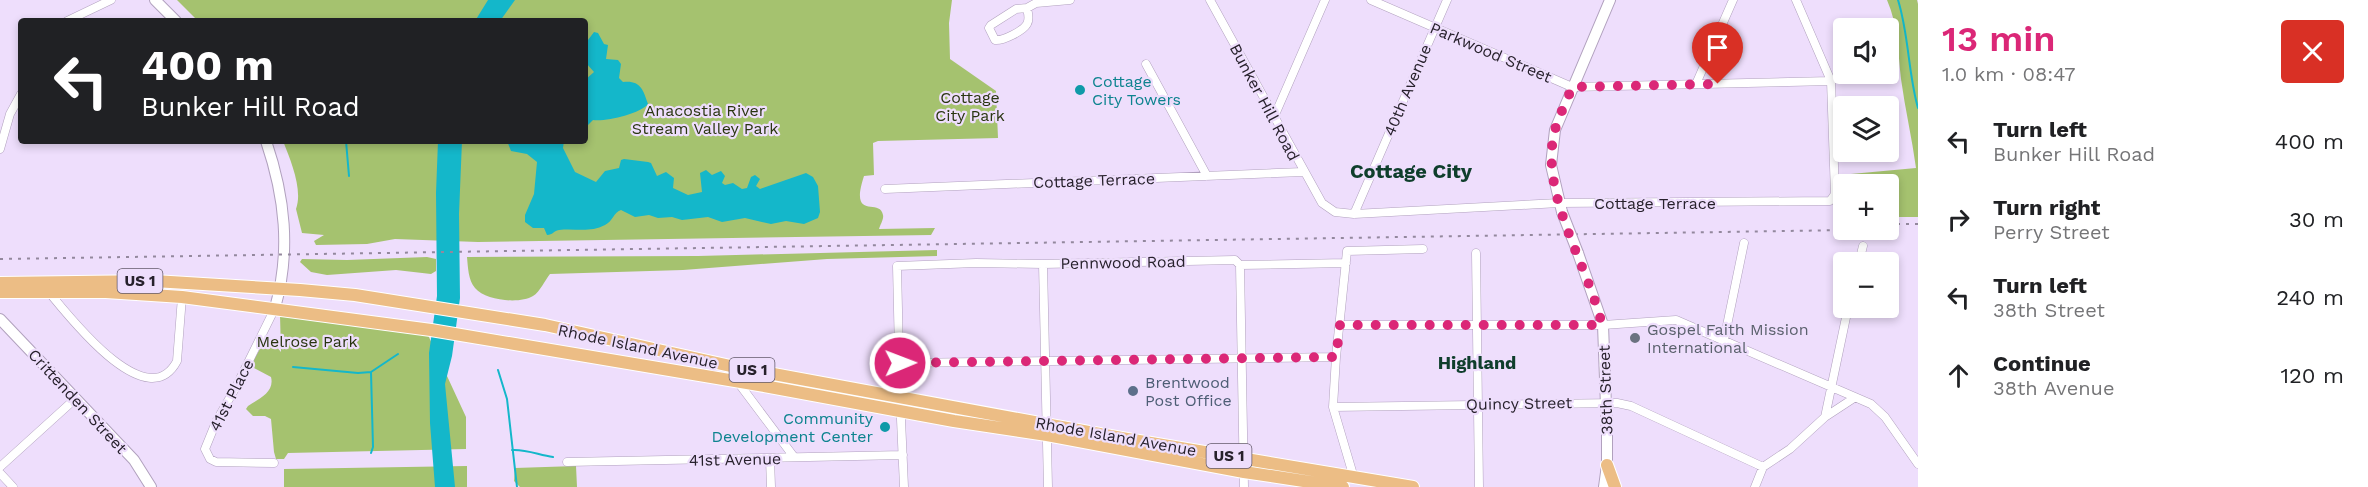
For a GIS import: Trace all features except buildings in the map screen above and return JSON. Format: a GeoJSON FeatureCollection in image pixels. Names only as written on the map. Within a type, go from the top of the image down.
{"type":"FeatureCollection","features":[{"type":"Feature","properties":{"kind":"main road"},"geometry":{"type":"LineString","coordinates":[[155,0],[173,18]]}},
{"type":"Feature","properties":{"kind":"main road","name":"38th Street"},"geometry":{"type":"LineString","coordinates":[[1605,476],[1602,325],[1561,208],[1551,165],[1555,130],[1610,0]]}},
{"type":"Feature","properties":{"kind":"main road"},"geometry":{"type":"LineString","coordinates":[[267,144],[277,179],[286,229],[280,288],[275,308]]}},
{"type":"Feature","properties":{"kind":"main road","name":"Rhode Island Avenue"},"geometry":{"type":"LineString","coordinates":[[0,283],[154,281],[356,295],[545,325],[735,367],[900,397],[1244,472],[1343,487]]}},
{"type":"Feature","properties":{"kind":"main road","name":"Rhode Island Avenue"},"geometry":{"type":"LineString","coordinates":[[0,292],[48,291],[182,297],[275,308],[457,334],[902,410],[1046,429],[1413,487]]}},
{"type":"Feature","properties":{"kind":"main road","name":"Crittenden Street"},"geometry":{"type":"LineString","coordinates":[[0,319],[142,470],[151,487]]}},
{"type":"Feature","properties":{"kind":"main road"},"geometry":{"type":"LineString","coordinates":[[1598,487],[1605,476],[1615,487]]}},
{"type":"Feature","properties":{"kind":"street"},"geometry":{"type":"LineString","coordinates":[[73,18],[111,0]]}},
{"type":"Feature","properties":{"kind":"street"},"geometry":{"type":"LineString","coordinates":[[1027,8],[1029,21],[1026,26],[1000,41],[995,40],[989,28],[991,24],[1016,9],[1027,8],[1036,3],[1070,0]]}},
{"type":"Feature","properties":{"kind":"street","name":"Bunker Hill Road"},"geometry":{"type":"LineString","coordinates":[[1210,0],[1303,172],[1322,203],[1335,212]]}},
{"type":"Feature","properties":{"kind":"street"},"geometry":{"type":"LineString","coordinates":[[1274,117],[1325,0]]}},
{"type":"Feature","properties":{"kind":"street","name":"Parkwood Street"},"geometry":{"type":"LineString","coordinates":[[1371,0],[1572,87],[1831,81]]}},
{"type":"Feature","properties":{"kind":"street","name":"40th Avenue"},"geometry":{"type":"LineString","coordinates":[[1354,214],[1447,0]]}},
{"type":"Feature","properties":{"kind":"street"},"geometry":{"type":"LineString","coordinates":[[1696,84],[1733,0]]}},
{"type":"Feature","properties":{"kind":"street"},"geometry":{"type":"LineString","coordinates":[[1796,0],[1831,81]]}},
{"type":"Feature","properties":{"kind":"street"},"geometry":{"type":"LineString","coordinates":[[1146,64],[1207,176]]}},
{"type":"Feature","properties":{"kind":"street","name":"Cottage Terrace"},"geometry":{"type":"LineString","coordinates":[[1335,212],[1354,214],[1830,201],[1835,194],[1831,81]]}},
{"type":"Feature","properties":{"kind":"street"},"geometry":{"type":"LineString","coordinates":[[0,149],[6,122],[18,100]]}},
{"type":"Feature","properties":{"kind":"street","name":"Cottage Terrace"},"geometry":{"type":"LineString","coordinates":[[885,189],[1303,172]]}},
{"type":"Feature","properties":{"kind":"street"},"geometry":{"type":"LineString","coordinates":[[1724,340],[1744,243]]}},
{"type":"Feature","properties":{"kind":"street"},"geometry":{"type":"LineString","coordinates":[[1862,252],[1863,246]]}},
{"type":"Feature","properties":{"kind":"street"},"geometry":{"type":"LineString","coordinates":[[1354,478],[1333,407],[1347,250],[1423,249]]}},
{"type":"Feature","properties":{"kind":"street"},"geometry":{"type":"LineString","coordinates":[[1476,254],[1479,487]]}},
{"type":"Feature","properties":{"kind":"street","name":"Pennwood Road"},"geometry":{"type":"LineString","coordinates":[[900,363],[897,266],[1235,260],[1240,265],[1346,263]]}},
{"type":"Feature","properties":{"kind":"street"},"geometry":{"type":"LineString","coordinates":[[1043,264],[1048,487]]}},
{"type":"Feature","properties":{"kind":"street"},"geometry":{"type":"LineString","coordinates":[[1240,265],[1244,358],[1244,487]]}},
{"type":"Feature","properties":{"kind":"street"},"geometry":{"type":"LineString","coordinates":[[48,291],[69,316],[116,362],[128,372],[145,379],[159,377],[173,368],[177,361],[182,297]]}},
{"type":"Feature","properties":{"kind":"street","name":"41st Place"},"geometry":{"type":"LineString","coordinates":[[274,463],[216,462],[210,459],[205,449],[216,422],[275,308]]}},
{"type":"Feature","properties":{"kind":"street"},"geometry":{"type":"LineString","coordinates":[[1825,417],[1846,318]]}},
{"type":"Feature","properties":{"kind":"street"},"geometry":{"type":"LineString","coordinates":[[1340,325],[1602,325],[1676,320],[1879,410],[1918,464]]}},
{"type":"Feature","properties":{"kind":"street"},"geometry":{"type":"LineString","coordinates":[[904,487],[900,363],[1336,357]]}},
{"type":"Feature","properties":{"kind":"street"},"geometry":{"type":"LineString","coordinates":[[735,367],[737,381],[794,457]]}},
{"type":"Feature","properties":{"kind":"street"},"geometry":{"type":"LineString","coordinates":[[1755,487],[1763,467],[1790,449],[1825,417],[1854,398]]}},
{"type":"Feature","properties":{"kind":"street"},"geometry":{"type":"LineString","coordinates":[[0,467],[75,399]]}},
{"type":"Feature","properties":{"kind":"street","name":"Quincy Street"},"geometry":{"type":"LineString","coordinates":[[1333,407],[1605,403],[1631,406],[1763,467]]}},
{"type":"Feature","properties":{"kind":"street","name":"41st Avenue"},"geometry":{"type":"LineString","coordinates":[[567,462],[903,455]]}},
{"type":"Feature","properties":{"kind":"street"},"geometry":{"type":"LineString","coordinates":[[770,459],[771,487]]}},
{"type":"Feature","properties":{"kind":"street"},"geometry":{"type":"LineString","coordinates":[[0,473],[13,487]]}},
{"type":"Feature","properties":{"kind":"green space","name":"Anacostia River Stream Valley Park"},"geometry":{"type":"Polygon","coordinates":[[[177,0],[952,0],[949,23],[950,59],[996,91],[998,138],[873,143],[874,175],[864,176],[860,190],[860,199],[863,204],[881,210],[883,217],[879,229],[935,228],[931,235],[478,242],[395,239],[367,244],[316,245],[314,241],[324,235],[302,233],[296,209],[297,184],[284,144],[588,144],[588,18],[195,18],[177,0]]]}},
{"type":"Feature","properties":{"kind":"green space"},"geometry":{"type":"Polygon","coordinates":[[[1887,0],[1917,0],[1918,217],[1899,217],[1899,174],[1851,174],[1916,168],[1899,60],[1899,18],[1893,18],[1887,0]]]}},
{"type":"Feature","properties":{"kind":"green space"},"geometry":{"type":"Polygon","coordinates":[[[937,250],[937,256],[827,259],[683,270],[550,274],[536,294],[520,300],[503,300],[487,296],[475,288],[470,277],[467,257],[698,256],[937,250]]]}},
{"type":"Feature","properties":{"kind":"green space"},"geometry":{"type":"Polygon","coordinates":[[[427,257],[436,259],[436,271],[431,274],[396,270],[327,275],[311,272],[300,262],[302,259],[427,257]]]}},
{"type":"Feature","properties":{"kind":"green space","name":"Melrose Park"},"geometry":{"type":"Polygon","coordinates":[[[280,315],[428,335],[466,417],[466,449],[288,453],[284,459],[276,459],[271,419],[265,416],[253,416],[246,409],[265,395],[272,383],[271,377],[254,368],[253,361],[265,340],[270,339],[281,352],[280,315]]]}},
{"type":"Feature","properties":{"kind":"green space"},"geometry":{"type":"Polygon","coordinates":[[[467,466],[467,487],[284,487],[284,469],[467,466]]]}},
{"type":"Feature","properties":{"kind":"green space"},"geometry":{"type":"Polygon","coordinates":[[[576,466],[577,487],[520,487],[514,481],[515,468],[576,466]]]}},
{"type":"Feature","properties":{"kind":"water"},"geometry":{"type":"Polygon","coordinates":[[[488,0],[515,0],[502,18],[477,18],[488,0]]]}},
{"type":"Feature","properties":{"kind":"water"},"geometry":{"type":"Polygon","coordinates":[[[594,32],[598,33],[604,44],[608,45],[606,59],[618,60],[621,64],[619,78],[623,82],[633,82],[640,87],[648,104],[644,108],[606,120],[593,120],[588,125],[588,77],[594,72],[588,65],[588,40],[594,32]]]}},
{"type":"Feature","properties":{"kind":"water"},"geometry":{"type":"Polygon","coordinates":[[[438,144],[462,144],[459,214],[460,298],[452,356],[445,384],[455,487],[435,487],[430,423],[429,353],[437,296],[438,144]]]}},
{"type":"Feature","properties":{"kind":"water"},"geometry":{"type":"Polygon","coordinates":[[[508,144],[564,144],[563,148],[575,172],[596,182],[605,171],[619,168],[621,160],[648,162],[651,163],[657,176],[666,172],[674,178],[673,188],[688,195],[702,192],[700,173],[706,170],[712,175],[721,171],[725,176],[722,183],[725,185],[733,183],[742,189],[747,188],[751,177],[755,175],[760,179],[756,186],[760,189],[806,173],[813,177],[818,186],[820,212],[818,218],[804,224],[786,221],[771,224],[745,218],[722,222],[708,217],[682,220],[649,215],[635,217],[621,210],[608,223],[599,227],[588,230],[559,230],[547,235],[544,228],[533,228],[525,222],[525,215],[534,194],[537,162],[527,154],[511,151],[508,144]]]}},
{"type":"Feature","properties":{"kind":"waterway"},"geometry":{"type":"LineString","coordinates":[[1898,0],[1918,108]]}},
{"type":"Feature","properties":{"kind":"waterway"},"geometry":{"type":"LineString","coordinates":[[346,144],[349,176]]}},
{"type":"Feature","properties":{"kind":"waterway"},"geometry":{"type":"LineString","coordinates":[[371,453],[373,447],[371,372],[398,354]]}},
{"type":"Feature","properties":{"kind":"waterway"},"geometry":{"type":"LineString","coordinates":[[293,367],[358,373],[371,372]]}},
{"type":"Feature","properties":{"kind":"waterway"},"geometry":{"type":"LineString","coordinates":[[498,370],[507,399],[517,487]]}},
{"type":"Feature","properties":{"kind":"waterway"},"geometry":{"type":"LineString","coordinates":[[512,450],[553,457]]}},
{"type":"Feature","properties":{"kind":"railway"},"geometry":{"type":"LineString","coordinates":[[1899,224],[1918,224]]}},
{"type":"Feature","properties":{"kind":"railway"},"geometry":{"type":"LineString","coordinates":[[0,259],[1833,230]]}},
{"type":"Feature","properties":{"kind":"place","name":"Cottage City Towers"},"geometry":{"type":"Point","coordinates":[1080,90]}},
{"type":"Feature","properties":{"kind":"place","name":"Gospel Faith Mission International"},"geometry":{"type":"Point","coordinates":[1635,338]}},
{"type":"Feature","properties":{"kind":"place","name":"Brentwood Post Office"},"geometry":{"type":"Point","coordinates":[1133,391]}},
{"type":"Feature","properties":{"kind":"place","name":"Community Development Center"},"geometry":{"type":"Point","coordinates":[885,427]}},
{"type":"Feature","properties":{"kind":"district","name":"Cottage City"},"geometry":{"type":"Point","coordinates":[1411,171]}},
{"type":"Feature","properties":{"kind":"district","name":"Highland"},"geometry":{"type":"Point","coordinates":[1477,363]}},
{"type":"Feature","properties":{"kind":"route"},"geometry":{"type":"LineString","coordinates":[[900,363],[1336,357],[1340,325],[1602,325],[1598,306],[1559,203],[1551,165],[1555,130],[1572,87],[1718,84]]}},
{"type":"Feature","properties":{"kind":"park label","name":"Cottage City Park"},"geometry":{"type":"Point","coordinates":[970,106]}}]}
